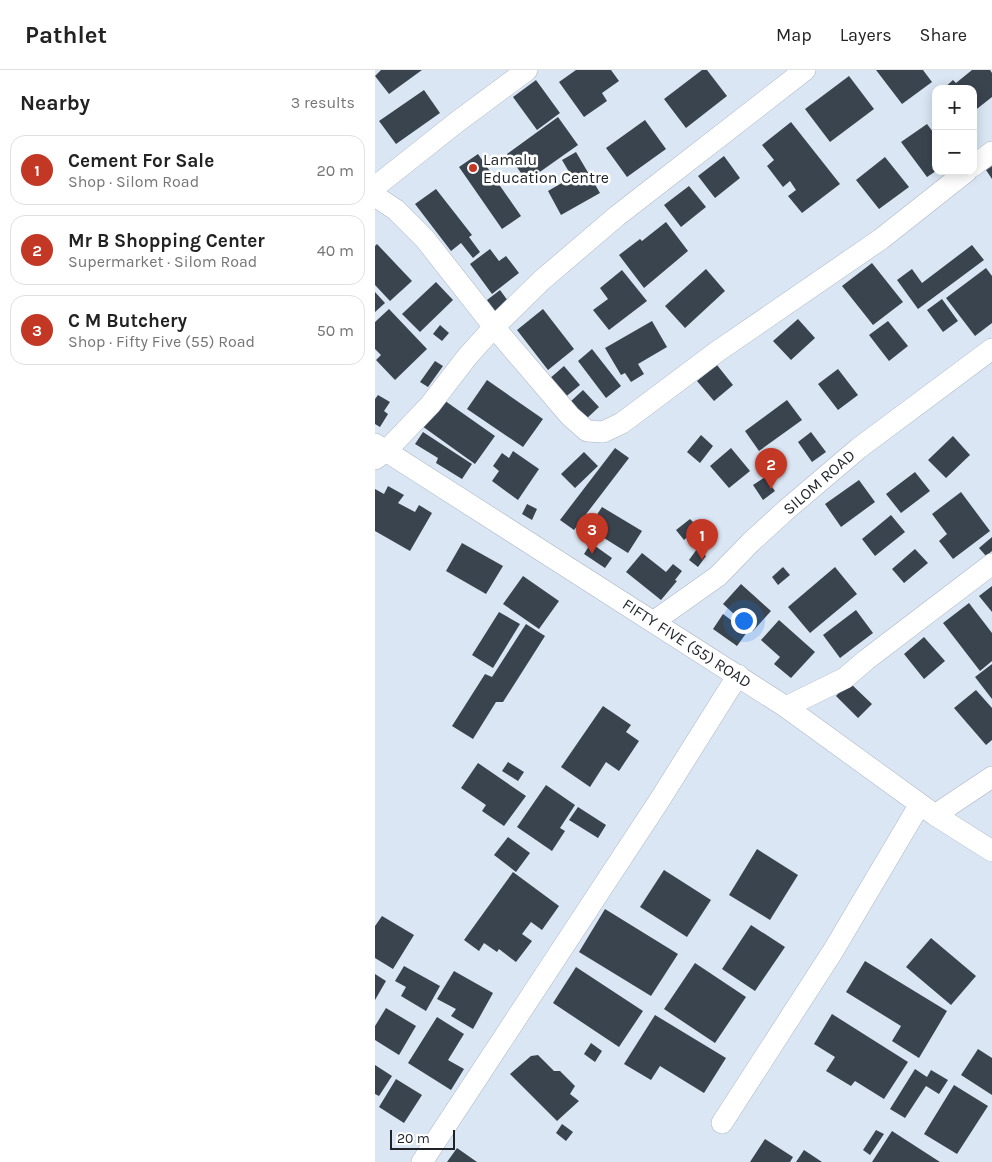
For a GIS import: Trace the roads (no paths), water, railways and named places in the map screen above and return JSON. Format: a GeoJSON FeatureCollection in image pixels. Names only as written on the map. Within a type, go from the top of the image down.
{"type":"FeatureCollection","features":[{"type":"Feature","properties":{"kind":"street"},"geometry":{"type":"LineString","coordinates":[[375,187],[527,70]]}},
{"type":"Feature","properties":{"kind":"street"},"geometry":{"type":"LineString","coordinates":[[379,451],[429,405],[467,357],[494,327],[542,280],[617,216],[805,70]]}},
{"type":"Feature","properties":{"kind":"street"},"geometry":{"type":"LineString","coordinates":[[977,163],[992,152]]}},
{"type":"Feature","properties":{"kind":"street"},"geometry":{"type":"LineString","coordinates":[[375,196],[396,210],[425,239],[494,327],[570,416],[587,431],[603,432],[622,424],[718,351],[881,239],[962,175]]}},
{"type":"Feature","properties":{"kind":"street","name":"SILOM ROAD"},"geometry":{"type":"LineString","coordinates":[[653,622],[718,576],[765,529],[859,448],[992,349]]}},
{"type":"Feature","properties":{"kind":"street","name":"FIFTY FIVE (55) ROAD"},"geometry":{"type":"LineString","coordinates":[[379,451],[786,706],[927,810],[992,851]]}},
{"type":"Feature","properties":{"kind":"street"},"geometry":{"type":"LineString","coordinates":[[786,706],[845,678],[992,564]]}},
{"type":"Feature","properties":{"kind":"street"},"geometry":{"type":"LineString","coordinates":[[422,1162],[659,801],[738,675]]}},
{"type":"Feature","properties":{"kind":"street"},"geometry":{"type":"LineString","coordinates":[[722,1123],[927,810],[992,776]]}},
{"type":"Feature","properties":{"kind":"place","name":"Lamalu Education Centre"},"geometry":{"type":"Point","coordinates":[473,168]}},
{"type":"Feature","properties":{"kind":"place","name":"Mr B Shopping Center"},"geometry":{"type":"Point","coordinates":[771,489]}},
{"type":"Feature","properties":{"kind":"place","name":"C M Butchery"},"geometry":{"type":"Point","coordinates":[592,554]}},
{"type":"Feature","properties":{"kind":"place","name":"Cement For Sale"},"geometry":{"type":"Point","coordinates":[702,560]}}]}
